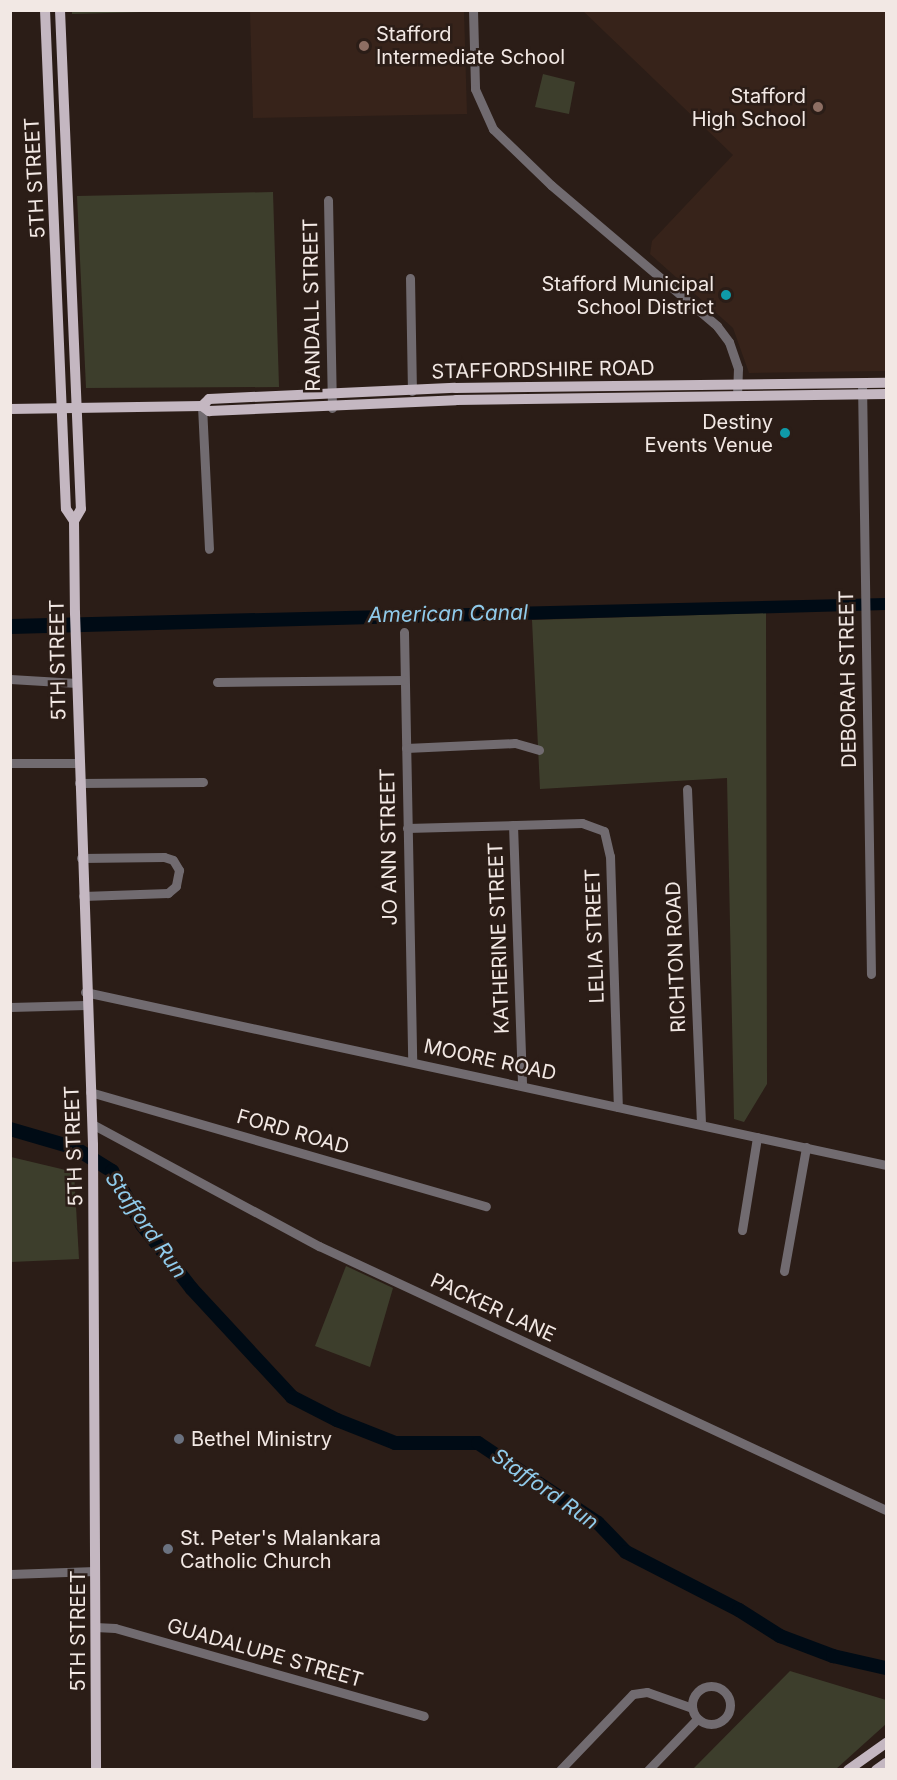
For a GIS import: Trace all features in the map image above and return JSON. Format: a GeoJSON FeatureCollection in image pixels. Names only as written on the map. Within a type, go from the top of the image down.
{"type":"FeatureCollection","features":[{"type":"Feature","properties":{"kind":"main road","name":"5TH STREET"},"geometry":{"type":"LineString","coordinates":[[45,10],[64,408],[66,509],[74,521]]}},
{"type":"Feature","properties":{"kind":"main road","name":"5TH STREET"},"geometry":{"type":"LineString","coordinates":[[60,10],[81,509],[74,521],[75,637],[85,992],[93,1145],[96,1770]]}},
{"type":"Feature","properties":{"kind":"main road"},"geometry":{"type":"LineString","coordinates":[[47,52],[63,51]]}},
{"type":"Feature","properties":{"kind":"main road"},"geometry":{"type":"LineString","coordinates":[[50,114],[65,108]]}},
{"type":"Feature","properties":{"kind":"main road"},"geometry":{"type":"LineString","coordinates":[[54,197],[69,196]]}},
{"type":"Feature","properties":{"kind":"main road"},"geometry":{"type":"LineString","coordinates":[[58,276],[72,275]]}},
{"type":"Feature","properties":{"kind":"main road"},"geometry":{"type":"LineString","coordinates":[[60,328],[75,327]]}},
{"type":"Feature","properties":{"kind":"main road","name":"STAFFORDSHIRE ROAD"},"geometry":{"type":"LineString","coordinates":[[202,406],[209,399],[331,396],[412,391],[886,382]]}},
{"type":"Feature","properties":{"kind":"main road","name":"STAFFORDSHIRE ROAD"},"geometry":{"type":"LineString","coordinates":[[10,409],[202,406],[209,411],[332,408],[456,400],[886,394]]}},
{"type":"Feature","properties":{"kind":"main road"},"geometry":{"type":"LineString","coordinates":[[66,472],[80,467]]}},
{"type":"Feature","properties":{"kind":"main road"},"geometry":{"type":"LineString","coordinates":[[848,1770],[886,1743]]}},
{"type":"Feature","properties":{"kind":"main road"},"geometry":{"type":"LineString","coordinates":[[876,1770],[886,1763]]}},
{"type":"Feature","properties":{"kind":"street"},"geometry":{"type":"LineString","coordinates":[[473,10],[475,89],[493,129],[551,185],[717,326],[733,353],[738,368],[737,396]]}},
{"type":"Feature","properties":{"kind":"street","name":"RANDALL STREET"},"geometry":{"type":"LineString","coordinates":[[328,200],[332,408]]}},
{"type":"Feature","properties":{"kind":"street"},"geometry":{"type":"LineString","coordinates":[[410,278],[412,391]]}},
{"type":"Feature","properties":{"kind":"street","name":"DEBORAH STREET"},"geometry":{"type":"LineString","coordinates":[[862,383],[871,974]]}},
{"type":"Feature","properties":{"kind":"street"},"geometry":{"type":"LineString","coordinates":[[202,406],[209,549]]}},
{"type":"Feature","properties":{"kind":"street","name":"JO ANN STREET"},"geometry":{"type":"LineString","coordinates":[[404,632],[412,1061]]}},
{"type":"Feature","properties":{"kind":"street"},"geometry":{"type":"LineString","coordinates":[[10,679],[77,683]]}},
{"type":"Feature","properties":{"kind":"street"},"geometry":{"type":"LineString","coordinates":[[217,682],[404,680]]}},
{"type":"Feature","properties":{"kind":"street"},"geometry":{"type":"LineString","coordinates":[[406,748],[515,743],[539,750]]}},
{"type":"Feature","properties":{"kind":"street"},"geometry":{"type":"LineString","coordinates":[[10,764],[79,763]]}},
{"type":"Feature","properties":{"kind":"street"},"geometry":{"type":"LineString","coordinates":[[79,783],[202,782]]}},
{"type":"Feature","properties":{"kind":"street","name":"RICHTON ROAD"},"geometry":{"type":"LineString","coordinates":[[687,789],[701,1124]]}},
{"type":"Feature","properties":{"kind":"street","name":"LELIA STREET"},"geometry":{"type":"LineString","coordinates":[[407,828],[591,824],[604,831],[609,840],[618,1107]]}},
{"type":"Feature","properties":{"kind":"street","name":"KATHERINE STREET"},"geometry":{"type":"LineString","coordinates":[[513,825],[522,1085]]}},
{"type":"Feature","properties":{"kind":"street"},"geometry":{"type":"LineString","coordinates":[[81,858],[164,857],[173,860],[178,870],[176,886],[168,893],[83,896]]}},
{"type":"Feature","properties":{"kind":"street","name":"MOORE ROAD"},"geometry":{"type":"LineString","coordinates":[[85,992],[412,1061],[886,1166]]}},
{"type":"Feature","properties":{"kind":"street"},"geometry":{"type":"LineString","coordinates":[[10,1007],[86,1005]]}},
{"type":"Feature","properties":{"kind":"street","name":"FORD ROAD"},"geometry":{"type":"LineString","coordinates":[[90,1092],[486,1206]]}},
{"type":"Feature","properties":{"kind":"street","name":"PACKER LANE"},"geometry":{"type":"LineString","coordinates":[[92,1124],[319,1246],[886,1510]]}},
{"type":"Feature","properties":{"kind":"street"},"geometry":{"type":"LineString","coordinates":[[742,1230],[757,1137]]}},
{"type":"Feature","properties":{"kind":"street"},"geometry":{"type":"LineString","coordinates":[[784,1271],[806,1147]]}},
{"type":"Feature","properties":{"kind":"street"},"geometry":{"type":"LineString","coordinates":[[10,1574],[95,1571]]}},
{"type":"Feature","properties":{"kind":"street","name":"GUADALUPE STREET"},"geometry":{"type":"LineString","coordinates":[[95,1627],[115,1628],[424,1716]]}},
{"type":"Feature","properties":{"kind":"street"},"geometry":{"type":"LineString","coordinates":[[706,1687],[716,1687],[729,1700],[729,1710],[716,1724],[697,1719],[692,1708],[697,1692],[706,1687]]}},
{"type":"Feature","properties":{"kind":"street"},"geometry":{"type":"LineString","coordinates":[[560,1770],[633,1694],[647,1692],[692,1708]]}},
{"type":"Feature","properties":{"kind":"street"},"geometry":{"type":"LineString","coordinates":[[648,1770],[697,1719]]}},
{"type":"Feature","properties":{"kind":"shaded area"},"geometry":{"type":"Polygon","coordinates":[[[250,11],[464,11],[467,114],[253,118],[250,11]]]}},
{"type":"Feature","properties":{"kind":"shaded area"},"geometry":{"type":"Polygon","coordinates":[[[583,11],[886,11],[886,371],[749,373],[733,328],[650,254],[652,241],[733,155],[583,11]]]}},
{"type":"Feature","properties":{"kind":"green space"},"geometry":{"type":"Polygon","coordinates":[[[72,10],[180,11],[72,14],[72,10]]]}},
{"type":"Feature","properties":{"kind":"green space"},"geometry":{"type":"Polygon","coordinates":[[[543,74],[575,82],[569,114],[535,107],[543,74]]]}},
{"type":"Feature","properties":{"kind":"green space"},"geometry":{"type":"Polygon","coordinates":[[[273,192],[279,387],[86,388],[77,196],[273,192]]]}},
{"type":"Feature","properties":{"kind":"green space"},"geometry":{"type":"Polygon","coordinates":[[[766,613],[767,1084],[744,1122],[734,1119],[727,778],[540,789],[532,620],[766,613]]]}},
{"type":"Feature","properties":{"kind":"green space"},"geometry":{"type":"Polygon","coordinates":[[[11,1157],[74,1172],[79,1259],[11,1262],[11,1157]]]}},
{"type":"Feature","properties":{"kind":"green space"},"geometry":{"type":"Polygon","coordinates":[[[346,1266],[393,1288],[370,1367],[315,1346],[346,1266]]]}},
{"type":"Feature","properties":{"kind":"green space"},"geometry":{"type":"Polygon","coordinates":[[[790,1671],[886,1700],[886,1724],[836,1769],[693,1769],[790,1671]]]}},
{"type":"Feature","properties":{"kind":"water","name":"American Canal"},"geometry":{"type":"Polygon","coordinates":[[[886,598],[886,610],[11,634],[10,619],[886,598]]]}},
{"type":"Feature","properties":{"kind":"waterway","name":"Stafford Run"},"geometry":{"type":"LineString","coordinates":[[10,1129],[75,1148],[112,1171],[142,1225],[192,1289],[292,1397],[337,1420],[395,1443],[478,1443],[598,1523],[626,1552],[739,1610],[780,1636],[833,1656],[886,1668]]}},
{"type":"Feature","properties":{"kind":"place","name":"Stafford Intermediate School"},"geometry":{"type":"Point","coordinates":[364,46]}},
{"type":"Feature","properties":{"kind":"place","name":"Stafford High School"},"geometry":{"type":"Point","coordinates":[818,107]}},
{"type":"Feature","properties":{"kind":"place","name":"Stafford Municipal School District"},"geometry":{"type":"Point","coordinates":[726,295]}},
{"type":"Feature","properties":{"kind":"place","name":"Destiny Events Venue"},"geometry":{"type":"Point","coordinates":[785,433]}},
{"type":"Feature","properties":{"kind":"place","name":"Bethel Ministry"},"geometry":{"type":"Point","coordinates":[179,1439]}},
{"type":"Feature","properties":{"kind":"place","name":"St. Peter's Malankara Catholic Church"},"geometry":{"type":"Point","coordinates":[168,1549]}}]}
